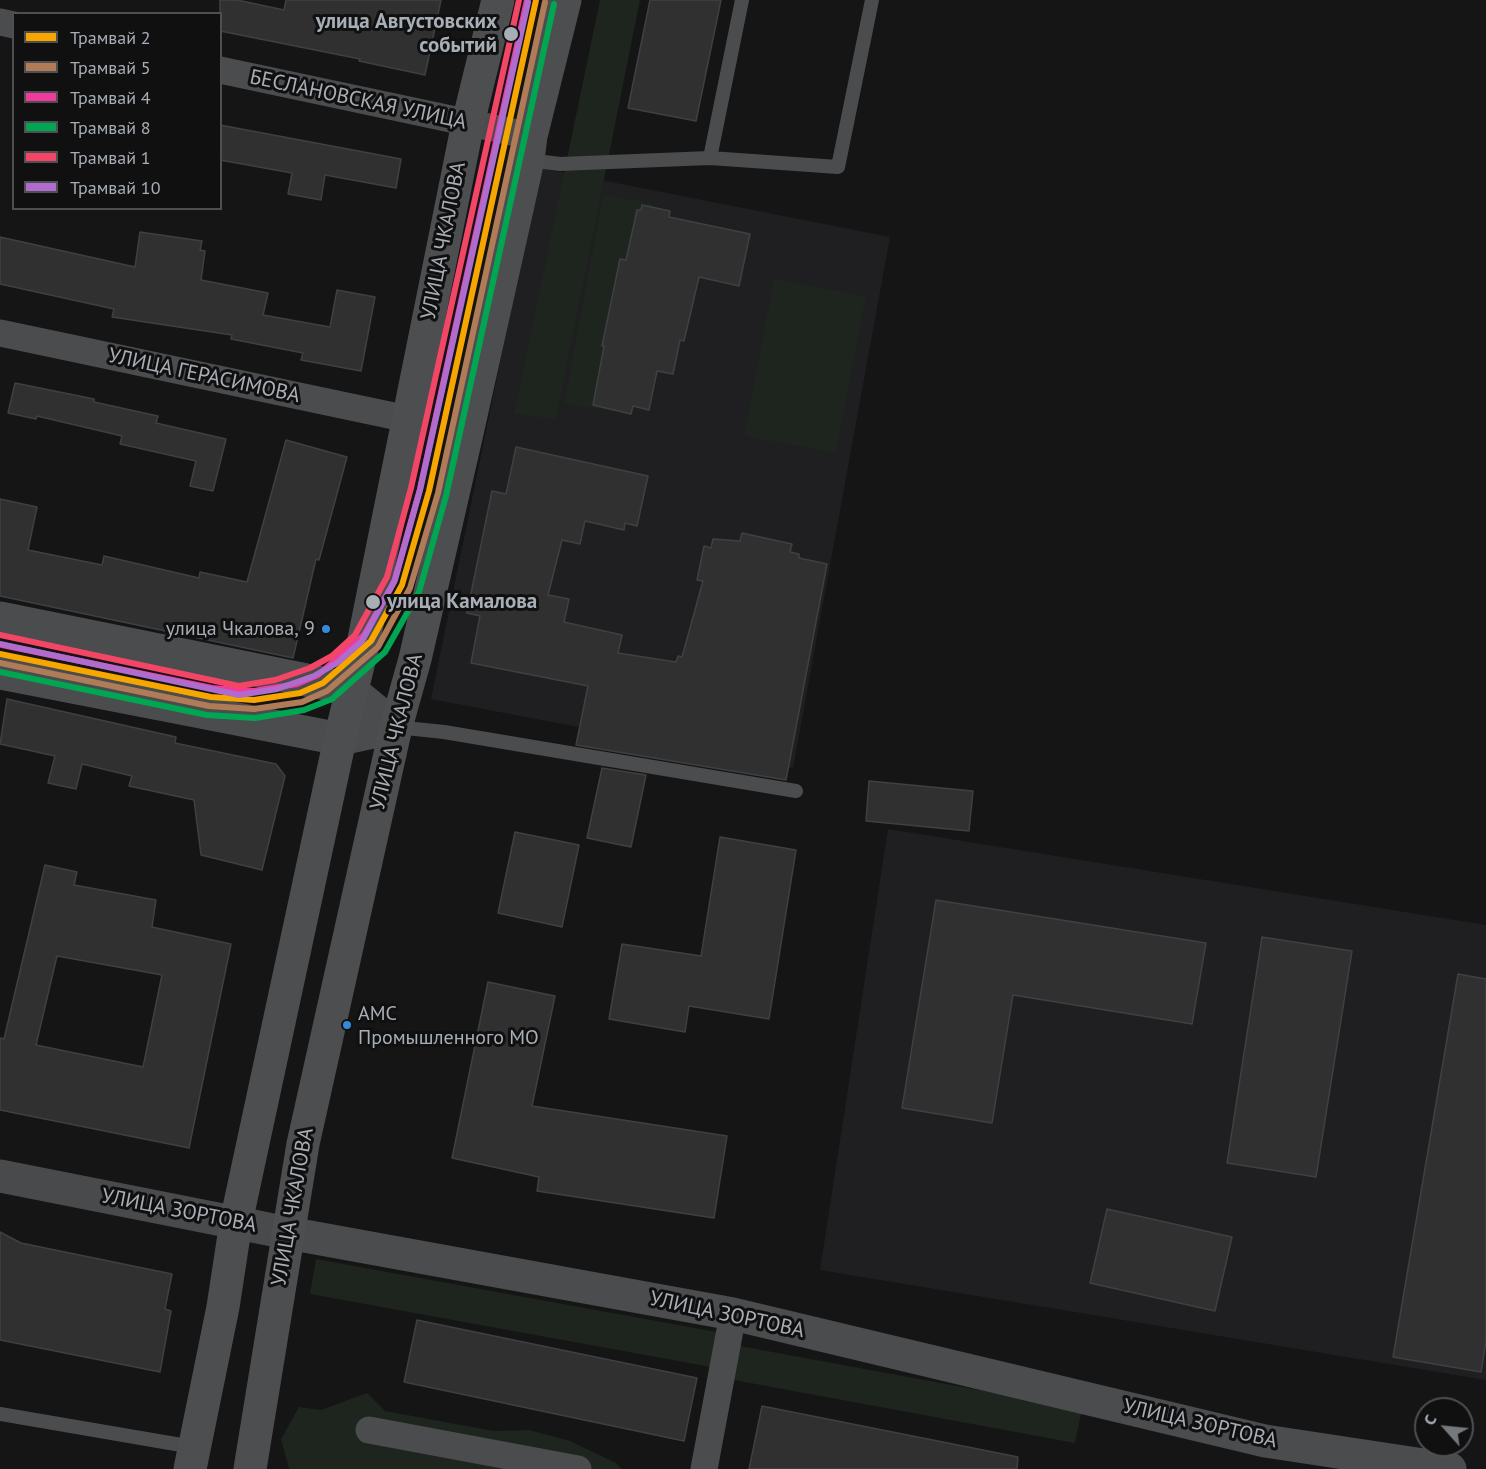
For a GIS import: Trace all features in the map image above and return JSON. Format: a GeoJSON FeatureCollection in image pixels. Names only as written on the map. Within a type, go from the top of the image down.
{"type":"FeatureCollection","features":[{"type":"Feature","properties":{"kind":"main road","name":"УЛИЦА ЧКАЛОВА"},"geometry":{"type":"LineString","coordinates":[[191,1458],[223,1306],[236,1222],[352,691],[468,123],[498,0]]}},
{"type":"Feature","properties":{"kind":"main road","name":"УЛИЦА ЧКАЛОВА"},"geometry":{"type":"LineString","coordinates":[[250,1469],[303,1144],[396,727],[415,659],[565,0]]}},
{"type":"Feature","properties":{"kind":"main road","name":"УЛИЦА ЗОРТОВА"},"geometry":{"type":"LineString","coordinates":[[0,1176],[288,1233]]}},
{"type":"Feature","properties":{"kind":"street","name":"БЕСЛАНОВСКАЯ УЛИЦА"},"geometry":{"type":"LineString","coordinates":[[222,70],[468,123],[530,148]]}},
{"type":"Feature","properties":{"kind":"street","name":"УЛИЦА ГЕРАСИМОВА"},"geometry":{"type":"LineString","coordinates":[[0,333],[408,419]]}},
{"type":"Feature","properties":{"kind":"street"},"geometry":{"type":"LineString","coordinates":[[0,618],[352,691],[396,727]]}},
{"type":"Feature","properties":{"kind":"street"},"geometry":{"type":"LineString","coordinates":[[0,673],[340,739],[396,727]]}},
{"type":"Feature","properties":{"kind":"street","name":"УЛИЦА ЗОРТОВА"},"geometry":{"type":"LineString","coordinates":[[288,1233],[733,1314],[1265,1441],[1450,1469]]}},
{"type":"Feature","properties":{"kind":"street"},"geometry":{"type":"LineString","coordinates":[[704,1469],[733,1314]]}},
{"type":"Feature","properties":{"kind":"street"},"geometry":{"type":"LineString","coordinates":[[369,1430],[578,1469]]}},
{"type":"Feature","properties":{"kind":"lane"},"geometry":{"type":"LineString","coordinates":[[710,158],[742,0]]}},
{"type":"Feature","properties":{"kind":"lane"},"geometry":{"type":"LineString","coordinates":[[530,148],[560,164],[710,158],[838,167],[872,0]]}},
{"type":"Feature","properties":{"kind":"lane"},"geometry":{"type":"LineString","coordinates":[[396,727],[444,732],[796,791]]}},
{"type":"Feature","properties":{"kind":"lane"},"geometry":{"type":"LineString","coordinates":[[0,1414],[191,1458]]}},
{"type":"Feature","properties":{"kind":"shaded area"},"geometry":{"type":"Polygon","coordinates":[[[600,0],[640,0],[556,419],[514,414],[600,0]]]}},
{"type":"Feature","properties":{"kind":"shaded area"},"geometry":{"type":"Polygon","coordinates":[[[540,168],[890,237],[793,768],[431,699],[540,168]]]}},
{"type":"Feature","properties":{"kind":"shaded area"},"geometry":{"type":"Polygon","coordinates":[[[603,195],[653,203],[619,413],[564,403],[603,195]]]}},
{"type":"Feature","properties":{"kind":"shaded area"},"geometry":{"type":"Polygon","coordinates":[[[774,279],[866,296],[836,453],[744,436],[774,279]]]}},
{"type":"Feature","properties":{"kind":"shaded area"},"geometry":{"type":"Polygon","coordinates":[[[888,829],[1486,925],[1486,1380],[820,1270],[888,829]]]}},
{"type":"Feature","properties":{"kind":"shaded area"},"geometry":{"type":"Polygon","coordinates":[[[316,1259],[717,1332],[711,1367],[310,1294],[316,1259]]]}},
{"type":"Feature","properties":{"kind":"shaded area"},"geometry":{"type":"Polygon","coordinates":[[[740,1346],[1082,1409],[1075,1443],[734,1380],[740,1346]]]}},
{"type":"Feature","properties":{"kind":"shaded area"},"geometry":{"type":"Polygon","coordinates":[[[367,1393],[385,1411],[494,1431],[529,1430],[570,1441],[616,1463],[622,1469],[289,1469],[281,1439],[299,1407],[321,1410],[367,1393]]]}},
{"type":"Feature","properties":{"kind":"building"},"geometry":{"type":"Polygon","coordinates":[[[220,0],[237,0],[284,10],[286,0],[441,0],[425,75],[359,61],[360,59],[222,31],[222,12],[220,12],[220,0]]]}},
{"type":"Feature","properties":{"kind":"building"},"geometry":{"type":"Polygon","coordinates":[[[650,0],[721,0],[696,121],[628,108],[650,0]]]}},
{"type":"Feature","properties":{"kind":"building"},"geometry":{"type":"Polygon","coordinates":[[[222,125],[401,159],[396,188],[325,175],[321,200],[288,194],[292,173],[222,160],[222,125]]]}},
{"type":"Feature","properties":{"kind":"building"},"geometry":{"type":"Polygon","coordinates":[[[642,205],[670,211],[669,217],[750,234],[739,286],[699,277],[684,341],[680,340],[673,374],[657,371],[649,410],[633,406],[631,414],[593,405],[604,346],[602,346],[620,259],[626,260],[637,210],[641,210],[642,205]]]}},
{"type":"Feature","properties":{"kind":"building"},"geometry":{"type":"Polygon","coordinates":[[[140,232],[202,241],[200,250],[205,251],[201,280],[268,293],[263,315],[330,327],[337,290],[375,297],[361,371],[301,360],[303,353],[231,339],[232,335],[112,317],[114,309],[0,284],[0,237],[135,267],[140,232]]]}},
{"type":"Feature","properties":{"kind":"building"},"geometry":{"type":"Polygon","coordinates":[[[15,383],[94,399],[94,402],[158,416],[156,423],[226,439],[213,491],[190,486],[196,461],[120,444],[122,436],[37,416],[36,419],[8,413],[15,383]]]}},
{"type":"Feature","properties":{"kind":"building"},"geometry":{"type":"Polygon","coordinates":[[[286,440],[347,457],[319,560],[316,559],[293,658],[0,596],[0,499],[37,507],[28,550],[102,565],[104,556],[199,578],[200,572],[247,582],[286,440]]]}},
{"type":"Feature","properties":{"kind":"building"},"geometry":{"type":"Polygon","coordinates":[[[516,447],[648,476],[637,526],[625,523],[624,530],[585,521],[580,544],[562,540],[548,595],[569,599],[564,622],[622,635],[618,653],[676,662],[678,656],[682,657],[703,581],[697,580],[704,546],[711,548],[713,539],[740,541],[742,533],[792,544],[790,552],[799,554],[799,558],[827,564],[786,780],[576,745],[588,686],[471,663],[480,616],[467,613],[492,491],[506,494],[516,447]]]}},
{"type":"Feature","properties":{"kind":"building"},"geometry":{"type":"Polygon","coordinates":[[[7,699],[176,737],[175,743],[276,764],[285,776],[262,870],[201,855],[194,800],[129,786],[132,776],[82,764],[76,789],[48,783],[55,756],[0,744],[7,699]]]}},
{"type":"Feature","properties":{"kind":"building"},"geometry":{"type":"Polygon","coordinates":[[[602,768],[646,775],[631,847],[587,838],[602,768]]]}},
{"type":"Feature","properties":{"kind":"building"},"geometry":{"type":"Polygon","coordinates":[[[869,781],[973,791],[969,831],[866,821],[869,781]]]}},
{"type":"Feature","properties":{"kind":"building"},"geometry":{"type":"Polygon","coordinates":[[[515,832],[579,845],[562,927],[498,913],[515,832]]]}},
{"type":"Feature","properties":{"kind":"building"},"geometry":{"type":"Polygon","coordinates":[[[720,837],[796,850],[769,1019],[689,1006],[685,1032],[609,1019],[622,944],[701,956],[720,837]]]}},
{"type":"Feature","properties":{"kind":"building"},"geometry":{"type":"Polygon","coordinates":[[[45,865],[77,872],[74,885],[156,900],[152,927],[231,944],[189,1148],[0,1110],[0,1038],[4,1039],[45,865]],[[57,956],[36,1045],[143,1067],[162,975],[57,956]]]}},
{"type":"Feature","properties":{"kind":"building"},"geometry":{"type":"Polygon","coordinates":[[[936,900],[1206,943],[1192,1024],[1013,995],[992,1123],[902,1108],[936,900]]]}},
{"type":"Feature","properties":{"kind":"building"},"geometry":{"type":"Polygon","coordinates":[[[1262,937],[1352,951],[1316,1177],[1227,1163],[1262,937]]]}},
{"type":"Feature","properties":{"kind":"building"},"geometry":{"type":"Polygon","coordinates":[[[1458,974],[1486,979],[1486,1341],[1481,1372],[1393,1357],[1458,974]]]}},
{"type":"Feature","properties":{"kind":"building"},"geometry":{"type":"Polygon","coordinates":[[[488,982],[555,996],[532,1106],[727,1136],[714,1218],[537,1191],[539,1177],[452,1158],[488,982]]]}},
{"type":"Feature","properties":{"kind":"building"},"geometry":{"type":"Polygon","coordinates":[[[1107,1209],[1232,1237],[1215,1311],[1090,1283],[1107,1209]]]}},
{"type":"Feature","properties":{"kind":"building"},"geometry":{"type":"Polygon","coordinates":[[[0,1232],[21,1243],[172,1274],[165,1309],[171,1311],[160,1372],[0,1340],[0,1232]]]}},
{"type":"Feature","properties":{"kind":"building"},"geometry":{"type":"Polygon","coordinates":[[[417,1320],[697,1378],[684,1441],[404,1382],[417,1320]]]}},
{"type":"Feature","properties":{"kind":"building"},"geometry":{"type":"Polygon","coordinates":[[[762,1406],[1018,1457],[1017,1469],[749,1469],[762,1406]]]}},
{"type":"Feature","properties":{"kind":"tram line","name":"1"},"geometry":{"type":"LineString","coordinates":[[0,635],[239,686],[275,680],[310,668],[332,656],[355,635],[387,577],[411,488],[519,0]]}},
{"type":"Feature","properties":{"kind":"tram line","name":"4"},"geometry":{"type":"LineString","coordinates":[[2,645],[212,688],[254,691],[297,684],[318,675],[364,635],[394,582],[420,489],[527,0]]}},
{"type":"Feature","properties":{"kind":"tram line","name":"2"},"geometry":{"type":"LineString","coordinates":[[0,654],[211,697],[254,700],[300,693],[323,683],[371,641],[402,585],[429,491],[536,0]]}},
{"type":"Feature","properties":{"kind":"tram line","name":"10"},"geometry":{"type":"LineString","coordinates":[[0,644],[239,695],[277,689],[314,676],[337,663],[362,641],[395,580],[420,490],[528,2]]}},
{"type":"Feature","properties":{"kind":"tram line","name":"5"},"geometry":{"type":"LineString","coordinates":[[0,663],[209,706],[254,709],[302,702],[327,691],[378,647],[410,588],[438,493],[545,2]]}},
{"type":"Feature","properties":{"kind":"tram line","name":"8"},"geometry":{"type":"LineString","coordinates":[[0,672],[207,715],[255,718],[304,710],[332,699],[385,652],[419,592],[446,496],[554,4]]}},
{"type":"Feature","properties":{"kind":"place","name":"улица Августовских событий"},"geometry":{"type":"Point","coordinates":[511,34]}},
{"type":"Feature","properties":{"kind":"place","name":"улица Камалова"},"geometry":{"type":"Point","coordinates":[373,602]}},
{"type":"Feature","properties":{"kind":"place","name":"улица Чкалова, 9"},"geometry":{"type":"Point","coordinates":[326,629]}},
{"type":"Feature","properties":{"kind":"place","name":"АМС Промышленного МО"},"geometry":{"type":"Point","coordinates":[347,1025]}}]}
